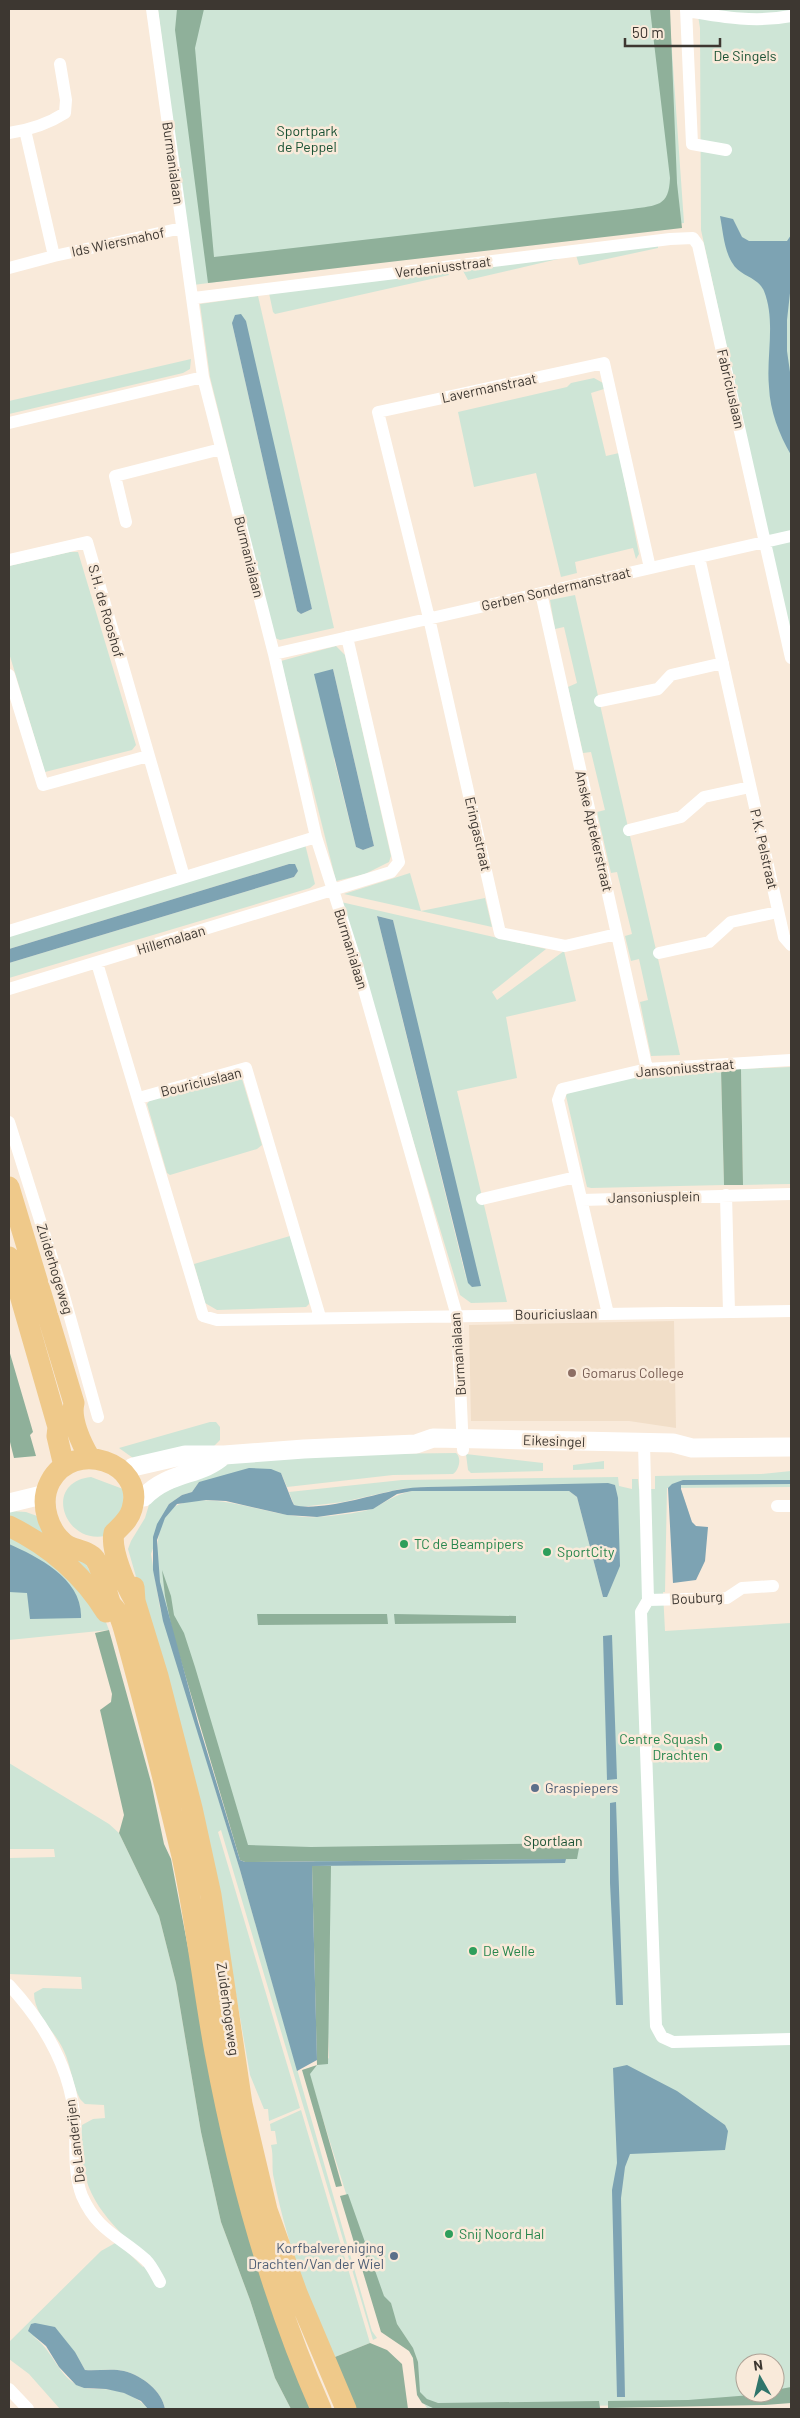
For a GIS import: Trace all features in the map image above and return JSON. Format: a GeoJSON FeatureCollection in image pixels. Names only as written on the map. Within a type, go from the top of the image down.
{"type":"FeatureCollection","features":[{"type":"Feature","properties":{"kind":"main road","name":"Zuiderhogeweg"},"geometry":{"type":"LineString","coordinates":[[9,1187],[74,1403],[72,1410],[82,1444],[80,1461]]}},
{"type":"Feature","properties":{"kind":"main road"},"geometry":{"type":"LineString","coordinates":[[9,1257],[58,1427],[64,1433],[80,1461]]}},
{"type":"Feature","properties":{"kind":"main road"},"geometry":{"type":"LineString","coordinates":[[100,1459],[130,1473],[144,1496],[140,1520],[132,1532],[103,1545],[66,1544],[59,1538],[52,1528],[49,1506],[80,1461],[100,1459]]}},
{"type":"Feature","properties":{"kind":"main road"},"geometry":{"type":"LineString","coordinates":[[103,1545],[123,1525],[132,1509],[130,1473]]}},
{"type":"Feature","properties":{"kind":"main road"},"geometry":{"type":"LineString","coordinates":[[9,1526],[32,1537],[67,1563],[89,1587],[128,1644]]}},
{"type":"Feature","properties":{"kind":"main road","name":"Zuiderhogeweg"},"geometry":{"type":"LineString","coordinates":[[103,1545],[135,1601],[158,1676],[199,1837],[211,1895],[242,2104],[267,2210],[297,2293],[346,2409]]}},
{"type":"Feature","properties":{"kind":"main road","name":"Zuiderhogeweg"},"geometry":{"type":"LineString","coordinates":[[103,1545],[95,1560],[111,1604],[118,1614],[128,1644],[182,1856],[215,2052],[239,2169],[262,2254],[279,2307],[321,2409]]}},
{"type":"Feature","properties":{"kind":"street","name":"Burmanialaan"},"geometry":{"type":"LineString","coordinates":[[152,9],[204,378],[274,654],[316,837],[357,965],[457,1316],[463,1444]]}},
{"type":"Feature","properties":{"kind":"street"},"geometry":{"type":"LineString","coordinates":[[726,150],[692,144],[686,10],[743,20],[769,20],[791,16]]}},
{"type":"Feature","properties":{"kind":"street"},"geometry":{"type":"LineString","coordinates":[[9,133],[25,130],[53,120],[65,113],[66,100],[60,64]]}},
{"type":"Feature","properties":{"kind":"street","name":"Ids Wiersmahof"},"geometry":{"type":"LineString","coordinates":[[25,130],[54,256]]}},
{"type":"Feature","properties":{"kind":"street","name":"Ids Wiersmahof"},"geometry":{"type":"LineString","coordinates":[[9,268],[54,256],[182,228]]}},
{"type":"Feature","properties":{"kind":"street","name":"Verdeniusstraat"},"geometry":{"type":"LineString","coordinates":[[194,298],[670,239],[693,238]]}},
{"type":"Feature","properties":{"kind":"street","name":"Fabriciuslaan"},"geometry":{"type":"LineString","coordinates":[[693,238],[698,245],[765,542]]}},
{"type":"Feature","properties":{"kind":"street","name":"Lavermanstraat"},"geometry":{"type":"LineString","coordinates":[[429,618],[378,412],[604,363],[650,568]]}},
{"type":"Feature","properties":{"kind":"street"},"geometry":{"type":"LineString","coordinates":[[9,424],[204,378]]}},
{"type":"Feature","properties":{"kind":"street"},"geometry":{"type":"LineString","coordinates":[[126,522],[115,476],[221,449]]}},
{"type":"Feature","properties":{"kind":"street","name":"Gerben Sondermanstraat"},"geometry":{"type":"LineString","coordinates":[[274,654],[791,536]]}},
{"type":"Feature","properties":{"kind":"street","name":"S.H. de Rooshof"},"geometry":{"type":"LineString","coordinates":[[9,560],[86,542],[184,877]]}},
{"type":"Feature","properties":{"kind":"street"},"geometry":{"type":"LineString","coordinates":[[765,542],[791,658]]}},
{"type":"Feature","properties":{"kind":"street","name":"P.K. Pelstraat"},"geometry":{"type":"LineString","coordinates":[[699,557],[778,912],[784,937],[787,943],[791,945]]}},
{"type":"Feature","properties":{"kind":"street","name":"Anske Aptekerstraat"},"geometry":{"type":"LineString","coordinates":[[541,593],[647,1069]]}},
{"type":"Feature","properties":{"kind":"street","name":"Eringastraat"},"geometry":{"type":"LineString","coordinates":[[429,618],[500,933],[565,946],[618,934]]}},
{"type":"Feature","properties":{"kind":"street"},"geometry":{"type":"LineString","coordinates":[[333,891],[391,872],[399,862],[347,637]]}},
{"type":"Feature","properties":{"kind":"street"},"geometry":{"type":"LineString","coordinates":[[600,701],[658,689],[671,674],[723,663]]}},
{"type":"Feature","properties":{"kind":"street"},"geometry":{"type":"LineString","coordinates":[[9,675],[43,786],[148,756]]}},
{"type":"Feature","properties":{"kind":"street"},"geometry":{"type":"LineString","coordinates":[[629,830],[682,817],[704,797],[750,786]]}},
{"type":"Feature","properties":{"kind":"street"},"geometry":{"type":"LineString","coordinates":[[9,930],[316,837]]}},
{"type":"Feature","properties":{"kind":"street","name":"Hillemalaan"},"geometry":{"type":"LineString","coordinates":[[9,989],[333,891]]}},
{"type":"Feature","properties":{"kind":"street"},"geometry":{"type":"LineString","coordinates":[[659,954],[709,942],[731,922],[778,912]]}},
{"type":"Feature","properties":{"kind":"street","name":"Bouriciuslaan"},"geometry":{"type":"LineString","coordinates":[[97,963],[203,1316],[217,1320],[791,1311]]}},
{"type":"Feature","properties":{"kind":"street","name":"Jansoniusstraat"},"geometry":{"type":"LineString","coordinates":[[576,1176],[558,1100],[562,1089],[647,1069],[791,1060]]}},
{"type":"Feature","properties":{"kind":"street","name":"Bouriciuslaan"},"geometry":{"type":"LineString","coordinates":[[139,1098],[246,1068],[320,1317]]}},
{"type":"Feature","properties":{"kind":"street","name":"Zuiderhogeweg"},"geometry":{"type":"LineString","coordinates":[[9,1122],[64,1296],[98,1417]]}},
{"type":"Feature","properties":{"kind":"street"},"geometry":{"type":"LineString","coordinates":[[482,1199],[576,1176],[608,1314]]}},
{"type":"Feature","properties":{"kind":"street","name":"Jansoniusplein"},"geometry":{"type":"LineString","coordinates":[[582,1200],[791,1194]]}},
{"type":"Feature","properties":{"kind":"street"},"geometry":{"type":"LineString","coordinates":[[726,1195],[729,1312]]}},
{"type":"Feature","properties":{"kind":"street","name":"Eikesingel"},"geometry":{"type":"LineString","coordinates":[[130,1473],[186,1455],[224,1455],[416,1444],[432,1438],[463,1444],[644,1449],[673,1443],[692,1448],[791,1447]]}},
{"type":"Feature","properties":{"kind":"street"},"geometry":{"type":"LineString","coordinates":[[644,1449],[648,1600],[641,1612],[657,2030],[662,2037],[673,2042],[791,2039]]}},
{"type":"Feature","properties":{"kind":"street"},"geometry":{"type":"LineString","coordinates":[[144,1496],[163,1481],[213,1466],[224,1455]]}},
{"type":"Feature","properties":{"kind":"street"},"geometry":{"type":"LineString","coordinates":[[9,1504],[49,1506]]}},
{"type":"Feature","properties":{"kind":"street"},"geometry":{"type":"LineString","coordinates":[[777,1506],[791,1506]]}},
{"type":"Feature","properties":{"kind":"street","name":"Bouburg"},"geometry":{"type":"LineString","coordinates":[[648,1600],[726,1598],[742,1588],[773,1586]]}},
{"type":"Feature","properties":{"kind":"street","name":"De Landerijen"},"geometry":{"type":"LineString","coordinates":[[9,1985],[46,2032],[60,2058],[75,2122],[76,2159],[82,2195],[95,2217],[109,2234],[147,2261],[160,2282]]}},
{"type":"Feature","properties":{"kind":"street"},"geometry":{"type":"LineString","coordinates":[[9,2389],[28,2409]]}},
{"type":"Feature","properties":{"kind":"shaded area","name":"Gomarus College"},"geometry":{"type":"Polygon","coordinates":[[[674,1321],[676,1428],[629,1421],[471,1421],[469,1325],[674,1321]]]}},
{"type":"Feature","properties":{"kind":"green space","name":"Sportpark de Peppel"},"geometry":{"type":"Polygon","coordinates":[[[158,9],[669,9],[684,223],[193,285],[158,9]]]}},
{"type":"Feature","properties":{"kind":"green space"},"geometry":{"type":"Polygon","coordinates":[[[177,9],[204,9],[195,48],[214,257],[632,209],[660,203],[667,195],[670,178],[650,9],[670,9],[677,183],[682,228],[208,283],[175,30],[177,9]]]}},
{"type":"Feature","properties":{"kind":"green space","name":"De Singels"},"geometry":{"type":"Polygon","coordinates":[[[697,9],[791,9],[791,639],[701,230],[700,28],[697,9]]]}},
{"type":"Feature","properties":{"kind":"green space"},"geometry":{"type":"Polygon","coordinates":[[[658,246],[658,248],[579,265],[576,255],[658,246]]]}},
{"type":"Feature","properties":{"kind":"green space"},"geometry":{"type":"Polygon","coordinates":[[[559,257],[558,259],[468,280],[462,269],[559,257]]]}},
{"type":"Feature","properties":{"kind":"green space"},"geometry":{"type":"Polygon","coordinates":[[[447,271],[449,275],[275,314],[269,293],[447,271]]]}},
{"type":"Feature","properties":{"kind":"green space"},"geometry":{"type":"Polygon","coordinates":[[[258,296],[334,628],[280,640],[275,638],[210,377],[200,304],[258,296]],[[232,323],[297,611],[301,614],[312,609],[232,323]]]}},
{"type":"Feature","properties":{"kind":"green space"},"geometry":{"type":"Polygon","coordinates":[[[191,359],[190,369],[183,373],[9,414],[9,401],[191,359]]]}},
{"type":"Feature","properties":{"kind":"green space"},"geometry":{"type":"Polygon","coordinates":[[[594,378],[603,383],[604,389],[591,393],[606,456],[619,453],[639,554],[636,559],[633,548],[575,562],[577,573],[561,577],[536,473],[474,487],[458,412],[567,387],[571,383],[594,378]]]}},
{"type":"Feature","properties":{"kind":"green space"},"geometry":{"type":"Polygon","coordinates":[[[70,552],[78,552],[136,745],[132,750],[45,772],[9,653],[9,566],[70,552]]]}},
{"type":"Feature","properties":{"kind":"green space"},"geometry":{"type":"Polygon","coordinates":[[[575,595],[680,1055],[651,1056],[640,1002],[648,1000],[639,959],[631,961],[625,936],[632,934],[617,872],[611,873],[597,812],[605,810],[591,752],[583,753],[568,687],[577,683],[564,627],[555,629],[550,600],[575,595]]]}},
{"type":"Feature","properties":{"kind":"green space"},"geometry":{"type":"Polygon","coordinates":[[[336,646],[345,655],[391,856],[389,862],[365,874],[336,881],[281,661],[336,646]],[[333,669],[334,759],[356,847],[363,850],[374,846],[333,669]]]}},
{"type":"Feature","properties":{"kind":"green space"},"geometry":{"type":"Polygon","coordinates":[[[305,844],[315,884],[310,888],[9,978],[9,963],[294,877],[298,871],[289,864],[9,949],[9,932],[305,844]]]}},
{"type":"Feature","properties":{"kind":"green space"},"geometry":{"type":"Polygon","coordinates":[[[410,873],[421,911],[485,898],[492,927],[344,894],[410,873]]]}},
{"type":"Feature","properties":{"kind":"green space"},"geometry":{"type":"Polygon","coordinates":[[[341,902],[546,949],[492,992],[497,1000],[564,951],[576,1001],[506,1017],[517,1078],[457,1091],[507,1302],[471,1303],[460,1295],[341,902]],[[377,916],[467,1282],[393,920],[377,916]]]}},
{"type":"Feature","properties":{"kind":"green space"},"geometry":{"type":"Polygon","coordinates":[[[791,1067],[791,1184],[743,1185],[741,1069],[791,1067]]]}},
{"type":"Feature","properties":{"kind":"green space"},"geometry":{"type":"Polygon","coordinates":[[[741,1069],[743,1185],[724,1185],[721,1070],[741,1069]]]}},
{"type":"Feature","properties":{"kind":"green space"},"geometry":{"type":"Polygon","coordinates":[[[721,1070],[724,1185],[587,1187],[566,1096],[568,1092],[643,1075],[721,1070]]]}},
{"type":"Feature","properties":{"kind":"green space"},"geometry":{"type":"Polygon","coordinates":[[[239,1075],[242,1079],[262,1145],[257,1149],[170,1175],[167,1173],[147,1104],[150,1100],[239,1075]]]}},
{"type":"Feature","properties":{"kind":"green space"},"geometry":{"type":"Polygon","coordinates":[[[290,1236],[309,1298],[309,1304],[306,1307],[217,1310],[205,1303],[194,1264],[290,1236]]]}},
{"type":"Feature","properties":{"kind":"green space"},"geometry":{"type":"Polygon","coordinates":[[[9,1350],[33,1432],[30,1435],[36,1456],[14,1458],[9,1438],[9,1350]]]}},
{"type":"Feature","properties":{"kind":"green space"},"geometry":{"type":"Polygon","coordinates":[[[210,1422],[216,1422],[220,1427],[220,1440],[214,1446],[133,1458],[119,1448],[210,1422]]]}},
{"type":"Feature","properties":{"kind":"green space"},"geometry":{"type":"Polygon","coordinates":[[[456,1453],[459,1458],[459,1464],[453,1474],[393,1475],[287,1487],[281,1473],[199,1482],[192,1492],[182,1495],[169,1504],[151,1554],[160,1608],[240,1870],[372,2331],[377,2338],[373,2340],[221,1830],[218,1832],[300,2108],[269,2121],[268,2109],[264,2109],[250,2075],[225,1931],[148,1618],[128,1549],[145,1518],[151,1498],[224,1465],[244,1461],[374,1454],[456,1453]]]}},
{"type":"Feature","properties":{"kind":"green space"},"geometry":{"type":"Polygon","coordinates":[[[466,1454],[543,1463],[543,1471],[471,1473],[468,1470],[466,1454]]]}},
{"type":"Feature","properties":{"kind":"green space"},"geometry":{"type":"Polygon","coordinates":[[[604,1461],[604,1469],[573,1470],[573,1465],[604,1461]]]}},
{"type":"Feature","properties":{"kind":"green space","name":"Sportlaan"},"geometry":{"type":"Polygon","coordinates":[[[791,1471],[791,1487],[667,1488],[665,1592],[663,1592],[665,1631],[791,1623],[791,2403],[427,2408],[420,2398],[412,2350],[388,2329],[308,2071],[329,2058],[323,1904],[313,1855],[242,1856],[163,1599],[157,1557],[159,1534],[164,1519],[173,1507],[196,1501],[230,1503],[301,1517],[318,1517],[369,1510],[412,1491],[569,1491],[577,1497],[603,1597],[607,1597],[615,1485],[428,1487],[400,1489],[343,1502],[301,1507],[294,1505],[289,1492],[402,1480],[618,1477],[619,1486],[632,1489],[632,1479],[638,1479],[639,1489],[655,1489],[655,1476],[761,1474],[791,1471]]]}},
{"type":"Feature","properties":{"kind":"green space"},"geometry":{"type":"Polygon","coordinates":[[[91,1477],[123,1489],[124,1507],[105,1536],[90,1536],[78,1531],[69,1522],[64,1511],[63,1500],[67,1489],[76,1481],[91,1477]]]}},
{"type":"Feature","properties":{"kind":"green space"},"geometry":{"type":"Polygon","coordinates":[[[9,1511],[26,1512],[37,1516],[83,1559],[103,1595],[9,1522],[9,1511]]]}},
{"type":"Feature","properties":{"kind":"green space"},"geometry":{"type":"Polygon","coordinates":[[[9,1530],[37,1544],[104,1617],[109,1630],[9,1640],[9,1530]]]}},
{"type":"Feature","properties":{"kind":"green space"},"geometry":{"type":"Polygon","coordinates":[[[162,1570],[171,1596],[174,1615],[184,1633],[195,1667],[248,1845],[311,1847],[580,1843],[577,1859],[245,1862],[240,1860],[173,1634],[162,1570]]]}},
{"type":"Feature","properties":{"kind":"green space"},"geometry":{"type":"Polygon","coordinates":[[[257,1614],[387,1614],[388,1624],[258,1625],[257,1614]]]}},
{"type":"Feature","properties":{"kind":"green space"},"geometry":{"type":"Polygon","coordinates":[[[394,1614],[516,1616],[516,1623],[395,1624],[394,1614]]]}},
{"type":"Feature","properties":{"kind":"green space"},"geometry":{"type":"Polygon","coordinates":[[[109,1630],[151,1782],[164,1844],[171,1859],[195,1984],[314,2409],[291,2409],[275,2378],[250,2300],[221,2222],[201,2132],[176,1983],[159,1916],[119,1833],[124,1815],[100,1710],[111,1702],[112,1694],[95,1633],[109,1630]]]}},
{"type":"Feature","properties":{"kind":"green space"},"geometry":{"type":"Polygon","coordinates":[[[9,1763],[109,1824],[119,1833],[159,1916],[176,1983],[201,2132],[221,2222],[250,2300],[275,2378],[291,2409],[165,2409],[156,2390],[145,2380],[131,2373],[119,2370],[85,2370],[81,2363],[32,2336],[45,2347],[64,2374],[77,2385],[85,2388],[114,2390],[127,2394],[138,2400],[148,2409],[60,2409],[29,2374],[9,2359],[9,2342],[101,2251],[117,2242],[143,2267],[148,2262],[106,2216],[96,2202],[89,2187],[84,2170],[82,2125],[93,2119],[105,2118],[104,2105],[85,2104],[80,2099],[64,2051],[41,2016],[35,2001],[34,1993],[43,1988],[82,1989],[81,1977],[9,1974],[9,1858],[55,1857],[54,1849],[9,1849],[9,1763]]]}},
{"type":"Feature","properties":{"kind":"green space"},"geometry":{"type":"Polygon","coordinates":[[[312,1866],[331,1866],[328,2064],[317,2065],[312,1866]]]}},
{"type":"Feature","properties":{"kind":"green space"},"geometry":{"type":"Polygon","coordinates":[[[317,2065],[310,2074],[342,2186],[336,2187],[302,2070],[317,2065]]]}},
{"type":"Feature","properties":{"kind":"green space"},"geometry":{"type":"Polygon","coordinates":[[[301,2110],[370,2343],[330,2359],[291,2248],[273,2175],[271,2145],[277,2144],[275,2131],[271,2131],[270,2124],[301,2110]]]}},
{"type":"Feature","properties":{"kind":"green space"},"geometry":{"type":"Polygon","coordinates":[[[348,2194],[384,2296],[391,2303],[397,2324],[413,2348],[418,2362],[420,2392],[427,2399],[438,2403],[599,2401],[600,2408],[435,2409],[422,2403],[417,2395],[413,2358],[409,2351],[381,2332],[340,2196],[348,2194]]]}},
{"type":"Feature","properties":{"kind":"green space"},"geometry":{"type":"Polygon","coordinates":[[[370,2343],[387,2350],[402,2364],[408,2409],[353,2409],[330,2359],[370,2343]]]}},
{"type":"Feature","properties":{"kind":"green space"},"geometry":{"type":"Polygon","coordinates":[[[791,2387],[791,2403],[608,2408],[608,2401],[688,2400],[735,2396],[735,2403],[785,2403],[785,2388],[791,2387]]]}},
{"type":"Feature","properties":{"kind":"water"},"geometry":{"type":"Polygon","coordinates":[[[720,216],[733,219],[742,237],[749,241],[787,241],[791,235],[791,284],[787,320],[787,351],[791,379],[791,455],[776,422],[771,405],[768,375],[770,326],[768,302],[761,286],[736,268],[730,259],[724,241],[720,216]]]}},
{"type":"Feature","properties":{"kind":"water"},"geometry":{"type":"Polygon","coordinates":[[[241,314],[246,321],[312,609],[301,614],[297,611],[232,323],[235,315],[241,314]]]}},
{"type":"Feature","properties":{"kind":"water"},"geometry":{"type":"Polygon","coordinates":[[[333,669],[374,846],[363,850],[356,847],[314,674],[333,669]]]}},
{"type":"Feature","properties":{"kind":"water"},"geometry":{"type":"Polygon","coordinates":[[[289,864],[295,864],[298,871],[294,877],[9,963],[9,949],[289,864]]]}},
{"type":"Feature","properties":{"kind":"water"},"geometry":{"type":"Polygon","coordinates":[[[377,916],[393,920],[481,1286],[472,1287],[468,1283],[377,916]]]}},
{"type":"Feature","properties":{"kind":"water"},"geometry":{"type":"Polygon","coordinates":[[[249,1468],[271,1469],[281,1473],[294,1505],[304,1507],[331,1505],[397,1490],[424,1487],[608,1483],[615,1485],[618,1498],[620,1566],[607,1597],[603,1597],[577,1497],[569,1491],[412,1491],[397,1494],[373,1509],[317,1517],[287,1515],[226,1501],[206,1500],[177,1504],[165,1518],[157,1540],[160,1582],[198,1722],[240,1860],[245,1862],[566,1859],[565,1863],[312,1866],[317,2060],[297,2071],[240,1870],[163,1621],[153,1570],[153,1537],[157,1524],[169,1504],[182,1495],[192,1492],[199,1482],[249,1468]]]}},
{"type":"Feature","properties":{"kind":"water"},"geometry":{"type":"Polygon","coordinates":[[[683,1480],[791,1480],[791,1484],[681,1485],[692,1522],[696,1526],[708,1527],[705,1561],[696,1580],[673,1583],[668,1488],[672,1484],[683,1480]]]}},
{"type":"Feature","properties":{"kind":"water"},"geometry":{"type":"Polygon","coordinates":[[[9,1544],[45,1563],[67,1581],[75,1592],[80,1604],[81,1618],[30,1619],[27,1593],[9,1592],[9,1544]]]}},
{"type":"Feature","properties":{"kind":"water"},"geometry":{"type":"Polygon","coordinates":[[[612,1635],[617,1779],[607,1780],[603,1636],[612,1635]]]}},
{"type":"Feature","properties":{"kind":"water"},"geometry":{"type":"Polygon","coordinates":[[[616,1802],[623,2005],[616,2005],[610,1883],[610,1803],[616,1802]]]}},
{"type":"Feature","properties":{"kind":"water"},"geometry":{"type":"Polygon","coordinates":[[[627,2065],[677,2091],[725,2125],[728,2131],[725,2150],[630,2154],[625,2167],[621,2198],[625,2397],[617,2397],[612,2190],[617,2163],[613,2068],[627,2065]]]}},
{"type":"Feature","properties":{"kind":"water"},"geometry":{"type":"Polygon","coordinates":[[[31,2324],[55,2327],[75,2352],[85,2370],[119,2370],[131,2373],[145,2380],[156,2390],[165,2409],[148,2409],[141,2401],[124,2393],[106,2389],[84,2388],[76,2385],[59,2367],[46,2346],[28,2331],[31,2324]]]}},
{"type":"Feature","properties":{"kind":"place","name":"Gomarus College"},"geometry":{"type":"Point","coordinates":[572,1373]}},
{"type":"Feature","properties":{"kind":"place","name":"TC de Beampipers"},"geometry":{"type":"Point","coordinates":[404,1544]}},
{"type":"Feature","properties":{"kind":"place","name":"SportCity"},"geometry":{"type":"Point","coordinates":[547,1552]}},
{"type":"Feature","properties":{"kind":"place","name":"Centre Squash Drachten"},"geometry":{"type":"Point","coordinates":[718,1747]}},
{"type":"Feature","properties":{"kind":"place","name":"Graspiepers"},"geometry":{"type":"Point","coordinates":[535,1788]}},
{"type":"Feature","properties":{"kind":"place","name":"De Welle"},"geometry":{"type":"Point","coordinates":[473,1951]}},
{"type":"Feature","properties":{"kind":"place","name":"Snij Noord Hal"},"geometry":{"type":"Point","coordinates":[449,2234]}},
{"type":"Feature","properties":{"kind":"place","name":"Korfbalvereniging Drachten/Van der Wiel"},"geometry":{"type":"Point","coordinates":[394,2256]}}]}
